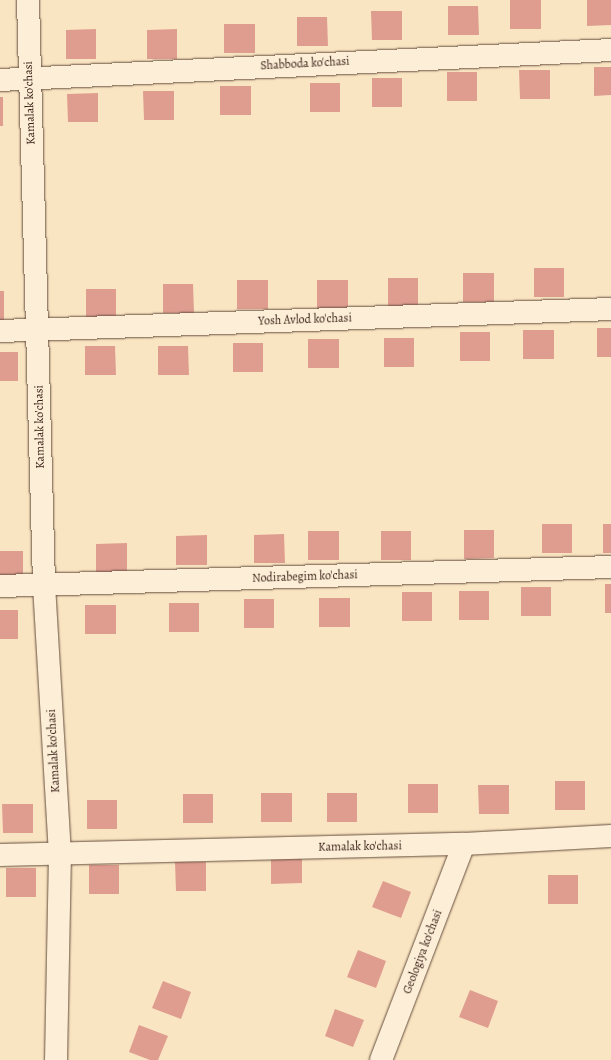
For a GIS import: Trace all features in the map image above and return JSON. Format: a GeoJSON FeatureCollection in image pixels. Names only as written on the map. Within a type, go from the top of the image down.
{"type":"FeatureCollection","features":[{"type":"Feature","properties":{"kind":"street","name":"Kamalak ko'chasi"},"geometry":{"type":"LineString","coordinates":[[28,0],[44,584],[60,854],[56,1060]]}},
{"type":"Feature","properties":{"kind":"street","name":"Shabboda ko'chasi"},"geometry":{"type":"LineString","coordinates":[[0,80],[611,50]]}},
{"type":"Feature","properties":{"kind":"street","name":"Yosh Avlod ko'chasi"},"geometry":{"type":"LineString","coordinates":[[0,331],[611,309]]}},
{"type":"Feature","properties":{"kind":"street","name":"Nodirabegim ko'chasi"},"geometry":{"type":"LineString","coordinates":[[0,586],[611,567]]}},
{"type":"Feature","properties":{"kind":"street","name":"Kamalak ko'chasi"},"geometry":{"type":"LineString","coordinates":[[0,855],[464,844],[611,836]]}},
{"type":"Feature","properties":{"kind":"street","name":"Geologiya ko'chasi"},"geometry":{"type":"LineString","coordinates":[[381,1060],[464,844]]}},
{"type":"Feature","properties":{"kind":"building"},"geometry":{"type":"Polygon","coordinates":[[[510,0],[541,0],[541,29],[510,29],[510,0]]]}},
{"type":"Feature","properties":{"kind":"building"},"geometry":{"type":"Polygon","coordinates":[[[587,0],[611,0],[611,25],[587,26],[587,0]]]}},
{"type":"Feature","properties":{"kind":"building"},"geometry":{"type":"Polygon","coordinates":[[[448,6],[478,6],[479,35],[448,35],[448,6]]]}},
{"type":"Feature","properties":{"kind":"building"},"geometry":{"type":"Polygon","coordinates":[[[371,11],[402,11],[402,40],[372,40],[371,11]]]}},
{"type":"Feature","properties":{"kind":"building"},"geometry":{"type":"Polygon","coordinates":[[[297,17],[327,17],[328,46],[297,46],[297,17]]]}},
{"type":"Feature","properties":{"kind":"building"},"geometry":{"type":"Polygon","coordinates":[[[224,24],[255,24],[255,53],[224,53],[224,24]]]}},
{"type":"Feature","properties":{"kind":"building"},"geometry":{"type":"Polygon","coordinates":[[[96,29],[96,59],[66,59],[66,30],[96,29]]]}},
{"type":"Feature","properties":{"kind":"building"},"geometry":{"type":"Polygon","coordinates":[[[177,29],[177,59],[147,59],[147,30],[177,29]]]}},
{"type":"Feature","properties":{"kind":"building"},"geometry":{"type":"Polygon","coordinates":[[[594,67],[611,67],[611,95],[594,96],[594,67]]]}},
{"type":"Feature","properties":{"kind":"building"},"geometry":{"type":"Polygon","coordinates":[[[519,70],[550,70],[550,99],[520,99],[519,70]]]}},
{"type":"Feature","properties":{"kind":"building"},"geometry":{"type":"Polygon","coordinates":[[[447,72],[477,72],[477,101],[447,101],[447,72]]]}},
{"type":"Feature","properties":{"kind":"building"},"geometry":{"type":"Polygon","coordinates":[[[372,78],[402,78],[402,107],[372,107],[372,78]]]}},
{"type":"Feature","properties":{"kind":"building"},"geometry":{"type":"Polygon","coordinates":[[[310,83],[340,83],[340,112],[310,112],[310,83]]]}},
{"type":"Feature","properties":{"kind":"building"},"geometry":{"type":"Polygon","coordinates":[[[220,86],[251,86],[251,115],[220,115],[220,86]]]}},
{"type":"Feature","properties":{"kind":"building"},"geometry":{"type":"Polygon","coordinates":[[[143,91],[174,91],[174,120],[144,120],[143,91]]]}},
{"type":"Feature","properties":{"kind":"building"},"geometry":{"type":"Polygon","coordinates":[[[98,93],[98,122],[68,122],[67,94],[98,93]]]}},
{"type":"Feature","properties":{"kind":"building"},"geometry":{"type":"Polygon","coordinates":[[[0,97],[3,97],[3,126],[0,126],[0,97]]]}},
{"type":"Feature","properties":{"kind":"building"},"geometry":{"type":"Polygon","coordinates":[[[534,268],[564,268],[564,297],[534,297],[534,268]]]}},
{"type":"Feature","properties":{"kind":"building"},"geometry":{"type":"Polygon","coordinates":[[[463,273],[494,273],[494,302],[463,302],[463,273]]]}},
{"type":"Feature","properties":{"kind":"building"},"geometry":{"type":"Polygon","coordinates":[[[388,278],[418,278],[418,307],[388,307],[388,278]]]}},
{"type":"Feature","properties":{"kind":"building"},"geometry":{"type":"Polygon","coordinates":[[[237,280],[268,280],[268,309],[237,309],[237,280]]]}},
{"type":"Feature","properties":{"kind":"building"},"geometry":{"type":"Polygon","coordinates":[[[317,280],[348,280],[348,309],[317,309],[317,280]]]}},
{"type":"Feature","properties":{"kind":"building"},"geometry":{"type":"Polygon","coordinates":[[[163,284],[193,284],[194,313],[163,313],[163,284]]]}},
{"type":"Feature","properties":{"kind":"building"},"geometry":{"type":"Polygon","coordinates":[[[86,289],[116,289],[116,317],[86,318],[86,289]]]}},
{"type":"Feature","properties":{"kind":"building"},"geometry":{"type":"Polygon","coordinates":[[[0,291],[4,291],[4,321],[0,321],[0,291]]]}},
{"type":"Feature","properties":{"kind":"building"},"geometry":{"type":"Polygon","coordinates":[[[597,328],[611,328],[611,357],[597,357],[597,328]]]}},
{"type":"Feature","properties":{"kind":"building"},"geometry":{"type":"Polygon","coordinates":[[[523,330],[554,330],[554,359],[523,359],[523,330]]]}},
{"type":"Feature","properties":{"kind":"building"},"geometry":{"type":"Polygon","coordinates":[[[460,332],[490,332],[490,361],[460,361],[460,332]]]}},
{"type":"Feature","properties":{"kind":"building"},"geometry":{"type":"Polygon","coordinates":[[[384,338],[414,338],[414,367],[384,367],[384,338]]]}},
{"type":"Feature","properties":{"kind":"building"},"geometry":{"type":"Polygon","coordinates":[[[308,339],[339,339],[339,368],[308,368],[308,339]]]}},
{"type":"Feature","properties":{"kind":"building"},"geometry":{"type":"Polygon","coordinates":[[[233,343],[263,343],[263,372],[233,372],[233,343]]]}},
{"type":"Feature","properties":{"kind":"building"},"geometry":{"type":"Polygon","coordinates":[[[85,346],[115,346],[116,375],[85,375],[85,346]]]}},
{"type":"Feature","properties":{"kind":"building"},"geometry":{"type":"Polygon","coordinates":[[[158,346],[188,346],[189,375],[158,375],[158,346]]]}},
{"type":"Feature","properties":{"kind":"building"},"geometry":{"type":"Polygon","coordinates":[[[0,352],[18,352],[18,381],[0,381],[0,352]]]}},
{"type":"Feature","properties":{"kind":"building"},"geometry":{"type":"Polygon","coordinates":[[[542,524],[572,524],[572,553],[542,553],[542,524]]]}},
{"type":"Feature","properties":{"kind":"building"},"geometry":{"type":"Polygon","coordinates":[[[603,524],[611,524],[611,553],[603,553],[603,524]]]}},
{"type":"Feature","properties":{"kind":"building"},"geometry":{"type":"Polygon","coordinates":[[[464,530],[494,530],[494,558],[464,559],[464,530]]]}},
{"type":"Feature","properties":{"kind":"building"},"geometry":{"type":"Polygon","coordinates":[[[308,531],[339,531],[339,560],[308,560],[308,531]]]}},
{"type":"Feature","properties":{"kind":"building"},"geometry":{"type":"Polygon","coordinates":[[[381,531],[411,531],[411,560],[381,560],[381,531]]]}},
{"type":"Feature","properties":{"kind":"building"},"geometry":{"type":"Polygon","coordinates":[[[284,534],[285,563],[254,563],[254,535],[284,534]]]}},
{"type":"Feature","properties":{"kind":"building"},"geometry":{"type":"Polygon","coordinates":[[[207,535],[207,565],[176,565],[176,536],[207,535]]]}},
{"type":"Feature","properties":{"kind":"building"},"geometry":{"type":"Polygon","coordinates":[[[127,543],[127,572],[96,572],[96,544],[127,543]]]}},
{"type":"Feature","properties":{"kind":"building"},"geometry":{"type":"Polygon","coordinates":[[[0,551],[23,551],[23,579],[0,580],[0,551]]]}},
{"type":"Feature","properties":{"kind":"building"},"geometry":{"type":"Polygon","coordinates":[[[605,584],[611,584],[611,613],[605,613],[605,584]]]}},
{"type":"Feature","properties":{"kind":"building"},"geometry":{"type":"Polygon","coordinates":[[[521,587],[551,587],[551,616],[521,616],[521,587]]]}},
{"type":"Feature","properties":{"kind":"building"},"geometry":{"type":"Polygon","coordinates":[[[459,591],[489,591],[489,620],[459,620],[459,591]]]}},
{"type":"Feature","properties":{"kind":"building"},"geometry":{"type":"Polygon","coordinates":[[[402,592],[432,592],[432,621],[402,621],[402,592]]]}},
{"type":"Feature","properties":{"kind":"building"},"geometry":{"type":"Polygon","coordinates":[[[319,598],[350,598],[350,627],[319,627],[319,598]]]}},
{"type":"Feature","properties":{"kind":"building"},"geometry":{"type":"Polygon","coordinates":[[[244,599],[274,599],[274,628],[244,628],[244,599]]]}},
{"type":"Feature","properties":{"kind":"building"},"geometry":{"type":"Polygon","coordinates":[[[169,603],[199,603],[199,632],[169,632],[169,603]]]}},
{"type":"Feature","properties":{"kind":"building"},"geometry":{"type":"Polygon","coordinates":[[[85,605],[116,605],[116,634],[85,634],[85,605]]]}},
{"type":"Feature","properties":{"kind":"building"},"geometry":{"type":"Polygon","coordinates":[[[0,610],[18,610],[18,639],[0,639],[0,610]]]}},
{"type":"Feature","properties":{"kind":"building"},"geometry":{"type":"Polygon","coordinates":[[[555,781],[585,781],[585,810],[555,810],[555,781]]]}},
{"type":"Feature","properties":{"kind":"building"},"geometry":{"type":"Polygon","coordinates":[[[408,784],[438,784],[438,813],[408,813],[408,784]]]}},
{"type":"Feature","properties":{"kind":"building"},"geometry":{"type":"Polygon","coordinates":[[[478,785],[509,785],[509,814],[479,814],[478,785]]]}},
{"type":"Feature","properties":{"kind":"building"},"geometry":{"type":"Polygon","coordinates":[[[261,793],[292,793],[292,822],[261,822],[261,793]]]}},
{"type":"Feature","properties":{"kind":"building"},"geometry":{"type":"Polygon","coordinates":[[[327,793],[357,793],[357,822],[327,822],[327,793]]]}},
{"type":"Feature","properties":{"kind":"building"},"geometry":{"type":"Polygon","coordinates":[[[183,794],[213,794],[213,823],[183,823],[183,794]]]}},
{"type":"Feature","properties":{"kind":"building"},"geometry":{"type":"Polygon","coordinates":[[[87,800],[117,800],[117,829],[87,829],[87,800]]]}},
{"type":"Feature","properties":{"kind":"building"},"geometry":{"type":"Polygon","coordinates":[[[2,804],[33,804],[33,833],[3,833],[2,804]]]}},
{"type":"Feature","properties":{"kind":"building"},"geometry":{"type":"Polygon","coordinates":[[[271,855],[302,855],[302,883],[271,884],[271,855]]]}},
{"type":"Feature","properties":{"kind":"building"},"geometry":{"type":"Polygon","coordinates":[[[175,862],[206,862],[206,891],[176,891],[175,862]]]}},
{"type":"Feature","properties":{"kind":"building"},"geometry":{"type":"Polygon","coordinates":[[[89,865],[119,865],[119,894],[89,894],[89,865]]]}},
{"type":"Feature","properties":{"kind":"building"},"geometry":{"type":"Polygon","coordinates":[[[6,868],[36,868],[36,897],[6,897],[6,868]]]}},
{"type":"Feature","properties":{"kind":"building"},"geometry":{"type":"Polygon","coordinates":[[[548,875],[578,875],[578,904],[548,904],[548,875]]]}},
{"type":"Feature","properties":{"kind":"building"},"geometry":{"type":"Polygon","coordinates":[[[383,881],[411,892],[401,918],[372,907],[383,881]]]}},
{"type":"Feature","properties":{"kind":"building"},"geometry":{"type":"Polygon","coordinates":[[[358,950],[386,961],[376,988],[347,977],[358,950]]]}},
{"type":"Feature","properties":{"kind":"building"},"geometry":{"type":"Polygon","coordinates":[[[163,981],[191,992],[181,1019],[152,1008],[163,981]]]}},
{"type":"Feature","properties":{"kind":"building"},"geometry":{"type":"Polygon","coordinates":[[[470,990],[498,1001],[488,1028],[459,1017],[470,990]]]}},
{"type":"Feature","properties":{"kind":"building"},"geometry":{"type":"Polygon","coordinates":[[[335,1009],[364,1020],[353,1047],[325,1036],[335,1009]]]}},
{"type":"Feature","properties":{"kind":"building"},"geometry":{"type":"Polygon","coordinates":[[[139,1025],[168,1036],[158,1060],[150,1060],[129,1052],[139,1025]]]}}]}
